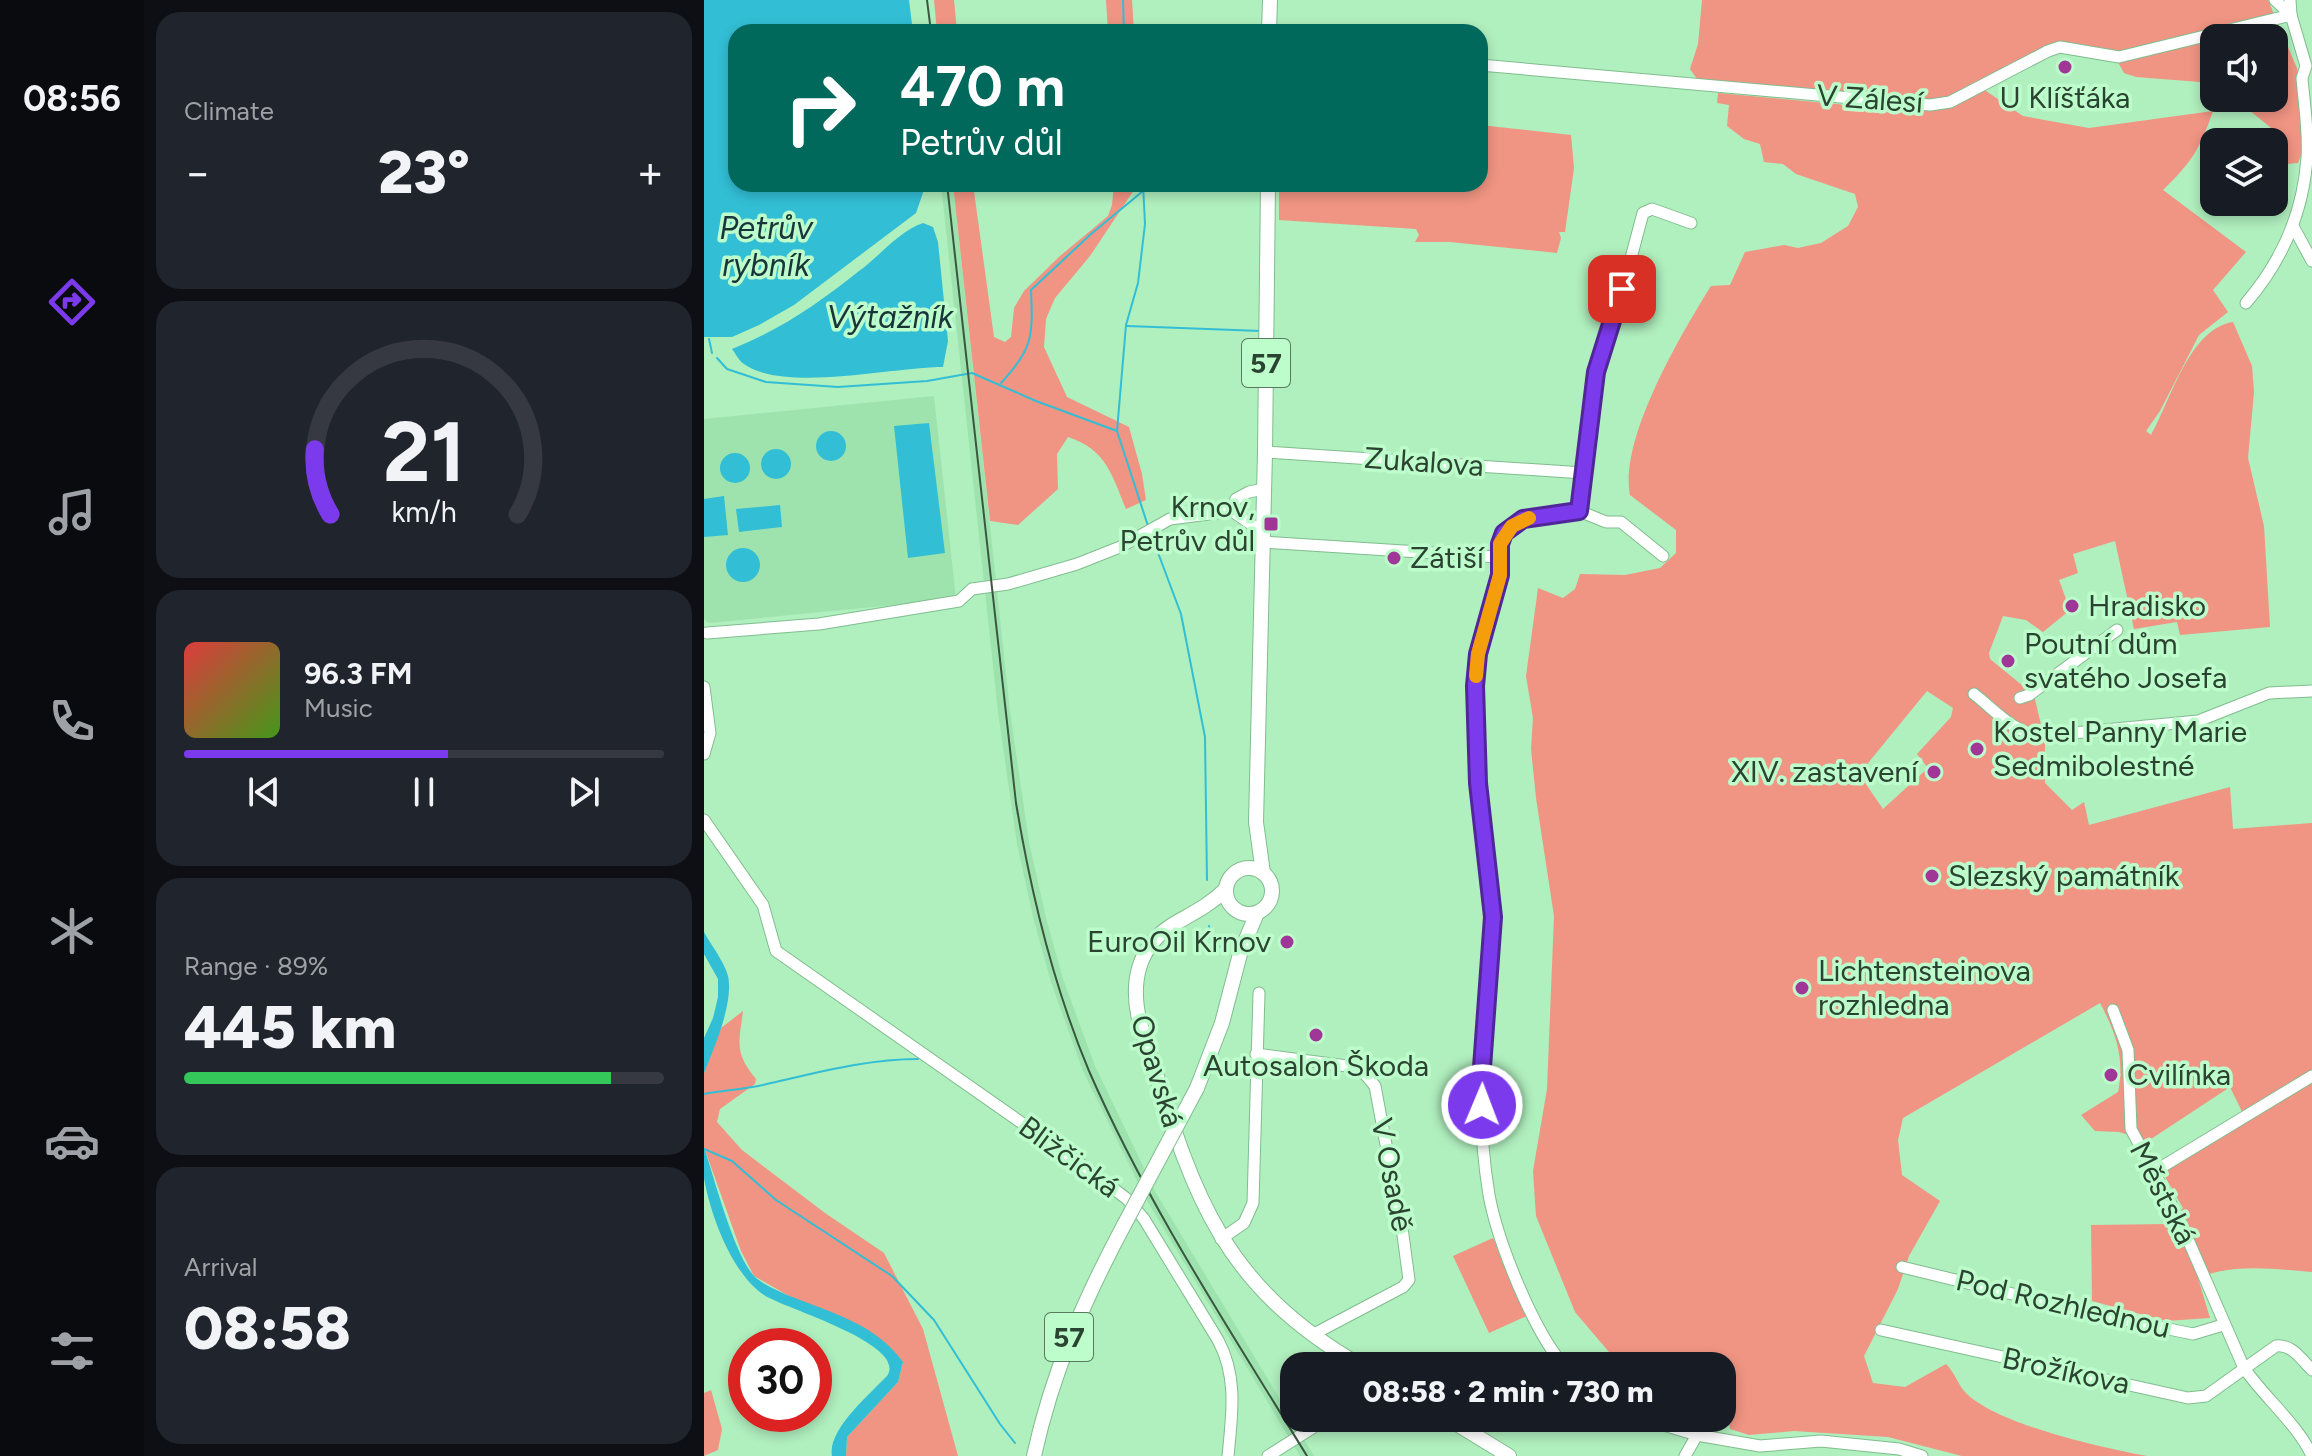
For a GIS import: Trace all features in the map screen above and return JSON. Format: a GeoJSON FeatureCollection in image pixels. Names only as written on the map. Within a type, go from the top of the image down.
{"type":"FeatureCollection","features":[{"type":"Feature","properties":{"kind":"main road"},"geometry":{"type":"LineString","coordinates":[[1269,24],[1270,0]]}},
{"type":"Feature","properties":{"kind":"main road","name":"57"},"geometry":{"type":"LineString","coordinates":[[1034,1456],[1048,1398],[1067,1342],[1089,1293],[1197,1088],[1225,1015],[1240,954],[1257,913],[1266,906],[1271,895],[1270,883],[1263,873],[1256,822],[1268,192]]}},
{"type":"Feature","properties":{"kind":"main road","name":"57"},"geometry":{"type":"LineString","coordinates":[[1240,954],[1241,926],[1226,897],[1226,889],[1232,874],[1243,869],[1256,822]]}},
{"type":"Feature","properties":{"kind":"main road"},"geometry":{"type":"LineString","coordinates":[[1243,869],[1263,873]]}},
{"type":"Feature","properties":{"kind":"main road","name":"Opavská"},"geometry":{"type":"LineString","coordinates":[[1226,889],[1197,913],[1165,930],[1149,947],[1137,972],[1135,996],[1140,1023],[1188,1169],[1221,1239],[1262,1291],[1312,1335],[1339,1352]]}},
{"type":"Feature","properties":{"kind":"main road"},"geometry":{"type":"LineString","coordinates":[[1197,913],[1234,909],[1248,914],[1257,913]]}},
{"type":"Feature","properties":{"kind":"main road"},"geometry":{"type":"LineString","coordinates":[[1469,1432],[1506,1455]]}},
{"type":"Feature","properties":{"kind":"street"},"geometry":{"type":"LineString","coordinates":[[2275,0],[2291,15]]}},
{"type":"Feature","properties":{"kind":"street"},"geometry":{"type":"LineString","coordinates":[[2246,303],[2275,266],[2294,228],[2307,156],[2302,78],[2309,71],[2291,15],[2290,0]]}},
{"type":"Feature","properties":{"kind":"street","name":"V Zálesí"},"geometry":{"type":"LineString","coordinates":[[1488,66],[1930,105],[1950,102],[2060,47],[2119,57],[2291,15]]}},
{"type":"Feature","properties":{"kind":"street"},"geometry":{"type":"LineString","coordinates":[[1579,511],[1596,372],[1616,314],[1643,213],[1652,209],[1691,223]]}},
{"type":"Feature","properties":{"kind":"street"},"geometry":{"type":"LineString","coordinates":[[2294,228],[2312,261]]}},
{"type":"Feature","properties":{"kind":"street","name":"Zukalova"},"geometry":{"type":"LineString","coordinates":[[1265,452],[1584,473]]}},
{"type":"Feature","properties":{"kind":"street"},"geometry":{"type":"LineString","coordinates":[[1232,511],[1236,499],[1264,489]]}},
{"type":"Feature","properties":{"kind":"street"},"geometry":{"type":"LineString","coordinates":[[704,647],[705,632],[819,624],[959,601],[972,589],[1008,584],[1091,559],[1170,519],[1232,511],[1263,535],[1498,557]]}},
{"type":"Feature","properties":{"kind":"street"},"geometry":{"type":"LineString","coordinates":[[1552,1352],[1532,1313],[1497,1230],[1489,1195],[1481,1081],[1493,917],[1478,783],[1475,686],[1478,654],[1500,575],[1498,557],[1504,533],[1523,519],[1579,511],[1606,522],[1621,522],[1663,556]]}},
{"type":"Feature","properties":{"kind":"street"},"geometry":{"type":"LineString","coordinates":[[2020,698],[2029,695],[2117,630]]}},
{"type":"Feature","properties":{"kind":"street"},"geometry":{"type":"LineString","coordinates":[[704,687],[710,733],[704,754]]}},
{"type":"Feature","properties":{"kind":"street"},"geometry":{"type":"LineString","coordinates":[[1974,694],[2009,724],[2024,733],[2042,736],[2198,721],[2269,693],[2312,691]]}},
{"type":"Feature","properties":{"kind":"street","name":"Bližčická"},"geometry":{"type":"LineString","coordinates":[[704,820],[763,905],[776,951],[1092,1172],[1134,1206],[1218,1340],[1227,1360],[1233,1390],[1228,1456]]}},
{"type":"Feature","properties":{"kind":"street"},"geometry":{"type":"LineString","coordinates":[[1221,1239],[1244,1223],[1252,1207],[1259,993]]}},
{"type":"Feature","properties":{"kind":"street","name":"Městská"},"geometry":{"type":"LineString","coordinates":[[2113,1010],[2128,1050],[2131,1129],[2179,1219],[2244,1368],[2266,1399],[2304,1438],[2312,1456]]}},
{"type":"Feature","properties":{"kind":"street","name":"V Osadě"},"geometry":{"type":"LineString","coordinates":[[1256,1054],[1358,1069],[1372,1080],[1378,1101],[1409,1280],[1403,1287],[1312,1335]]}},
{"type":"Feature","properties":{"kind":"street"},"geometry":{"type":"LineString","coordinates":[[2155,1171],[2312,1076]]}},
{"type":"Feature","properties":{"kind":"street","name":"Pod Rozhlednou"},"geometry":{"type":"LineString","coordinates":[[1902,1267],[2082,1311],[2193,1334],[2223,1325]]}},
{"type":"Feature","properties":{"kind":"street","name":"Brožíkova"},"geometry":{"type":"LineString","coordinates":[[1881,1330],[2188,1398],[2206,1396],[2244,1368]]}},
{"type":"Feature","properties":{"kind":"street"},"geometry":{"type":"LineString","coordinates":[[2244,1368],[2276,1346],[2283,1345],[2292,1349],[2312,1370]]}},
{"type":"Feature","properties":{"kind":"street"},"geometry":{"type":"LineString","coordinates":[[1268,1456],[1306,1432]]}},
{"type":"Feature","properties":{"kind":"street"},"geometry":{"type":"LineString","coordinates":[[1687,1432],[1760,1446],[1821,1441],[1899,1449],[1922,1456]]}},
{"type":"Feature","properties":{"kind":"street"},"geometry":{"type":"LineString","coordinates":[[1685,1456],[1697,1435]]}},
{"type":"Feature","properties":{"kind":"shaded area"},"geometry":{"type":"Polygon","coordinates":[[[934,0],[954,0],[956,24],[936,24],[934,0]]]}},
{"type":"Feature","properties":{"kind":"shaded area"},"geometry":{"type":"Polygon","coordinates":[[[1106,0],[1132,0],[1134,24],[1108,24],[1106,0]]]}},
{"type":"Feature","properties":{"kind":"shaded area"},"geometry":{"type":"Polygon","coordinates":[[[1702,0],[2268,0],[2278,24],[2200,24],[2200,82],[2136,77],[2124,73],[2114,55],[2056,44],[2008,65],[1953,96],[1937,101],[1697,79],[1690,69],[1698,44],[1702,0]]]}},
{"type":"Feature","properties":{"kind":"shaded area"},"geometry":{"type":"Polygon","coordinates":[[[2288,47],[2297,68],[2301,91],[2302,153],[2298,163],[2288,164],[2288,128],[2270,127],[2251,112],[2288,112],[2288,47]]]}},
{"type":"Feature","properties":{"kind":"shaded area"},"geometry":{"type":"Polygon","coordinates":[[[1983,89],[2023,116],[2089,128],[2213,112],[2207,128],[2200,128],[2200,144],[2194,155],[2163,190],[2246,252],[2213,290],[2228,312],[2199,335],[2160,411],[2146,431],[2151,435],[2183,368],[2204,338],[2218,327],[2233,322],[2252,366],[2254,392],[2248,458],[2264,526],[2270,627],[2180,635],[2177,622],[2134,629],[2115,541],[2073,554],[2078,573],[2059,580],[2070,610],[2043,632],[2026,620],[2003,616],[1989,653],[1990,659],[2034,695],[2045,742],[2045,783],[2072,810],[2084,802],[2089,825],[2230,787],[2233,829],[2312,823],[2312,1272],[2240,1269],[2198,1278],[2210,1318],[2166,1321],[2092,1301],[2091,1225],[2172,1224],[2183,1208],[2163,1173],[2247,1122],[2230,1087],[2148,1141],[2119,1132],[2095,1131],[2081,1115],[2118,1092],[2120,1080],[2120,1057],[2115,1036],[2100,1003],[1903,1118],[1898,1140],[1902,1175],[1940,1201],[1909,1256],[1898,1289],[1864,1356],[1873,1383],[1905,1387],[1946,1364],[1967,1394],[2002,1416],[2052,1434],[2147,1456],[1962,1456],[1888,1437],[1794,1431],[1749,1435],[1736,1431],[1736,1352],[1609,1352],[1575,1312],[1536,1216],[1533,1171],[1547,1089],[1554,916],[1536,798],[1531,749],[1533,718],[1526,676],[1538,588],[1563,598],[1575,589],[1580,574],[1625,575],[1660,568],[1676,553],[1676,530],[1630,495],[1629,472],[1643,417],[1669,358],[1711,286],[1730,285],[1745,252],[1821,243],[1848,226],[1858,207],[1855,194],[1796,174],[1783,164],[1764,162],[1760,144],[1744,139],[1727,126],[1729,105],[1717,103],[1718,93],[1921,112],[1954,104],[1983,89]],[[1927,691],[1859,774],[1883,809],[1928,768],[1917,754],[1951,717],[1953,708],[1927,691]]]}},
{"type":"Feature","properties":{"kind":"shaded area"},"geometry":{"type":"Polygon","coordinates":[[[1488,126],[1571,135],[1574,168],[1565,232],[1559,232],[1561,238],[1557,253],[1450,242],[1415,242],[1419,235],[1416,229],[1279,220],[1279,192],[1488,192],[1488,126]]]}},
{"type":"Feature","properties":{"kind":"shaded area"},"geometry":{"type":"Polygon","coordinates":[[[942,192],[954,192],[1010,711],[1029,842],[1046,918],[1063,979],[1095,1066],[1156,1193],[1280,1399],[1280,1423],[1146,1199],[1083,1071],[1051,982],[1017,844],[998,712],[942,192]]]}},
{"type":"Feature","properties":{"kind":"shaded area"},"geometry":{"type":"Polygon","coordinates":[[[954,192],[974,192],[994,337],[1005,342],[1011,337],[1014,308],[1024,291],[1108,216],[1113,192],[1133,192],[1090,256],[1055,298],[1046,319],[1044,347],[1067,397],[1129,427],[1146,500],[1126,509],[1112,474],[1099,456],[1081,442],[1068,437],[1057,454],[1058,489],[1018,525],[990,521],[954,192]]]}},
{"type":"Feature","properties":{"kind":"shaded area"},"geometry":{"type":"Polygon","coordinates":[[[934,396],[956,599],[709,623],[704,619],[704,419],[934,396]]]}},
{"type":"Feature","properties":{"kind":"shaded area"},"geometry":{"type":"Polygon","coordinates":[[[743,1011],[741,1054],[756,1079],[755,1084],[720,1109],[717,1122],[742,1150],[884,1253],[923,1329],[958,1456],[846,1456],[847,1437],[898,1382],[903,1362],[754,1276],[741,1251],[704,1147],[704,1073],[721,1028],[743,1011]]]}},
{"type":"Feature","properties":{"kind":"shaded area"},"geometry":{"type":"Polygon","coordinates":[[[1493,1238],[1529,1315],[1489,1333],[1453,1256],[1493,1238]]]}},
{"type":"Feature","properties":{"kind":"shaded area"},"geometry":{"type":"Polygon","coordinates":[[[711,1390],[722,1429],[718,1450],[704,1456],[704,1393],[711,1390]]]}},
{"type":"Feature","properties":{"kind":"shaded area"},"geometry":{"type":"Polygon","coordinates":[[[1286,1432],[1300,1432],[1314,1456],[1300,1456],[1286,1432]]]}},
{"type":"Feature","properties":{"kind":"water","name":"Petrův rybník"},"geometry":{"type":"Polygon","coordinates":[[[704,0],[909,0],[912,24],[728,24],[728,192],[923,192],[916,213],[794,305],[732,337],[704,337],[704,0]]]}},
{"type":"Feature","properties":{"kind":"water","name":"Výtažník"},"geometry":{"type":"Polygon","coordinates":[[[923,223],[933,227],[938,242],[948,341],[943,367],[811,378],[785,377],[744,364],[732,349],[814,305],[898,238],[923,223]]]}},
{"type":"Feature","properties":{"kind":"water"},"geometry":{"type":"Polygon","coordinates":[[[929,423],[945,553],[908,558],[894,426],[929,423]]]}},
{"type":"Feature","properties":{"kind":"water"},"geometry":{"type":"Polygon","coordinates":[[[831,431],[841,436],[846,446],[841,456],[831,461],[821,456],[816,446],[821,436],[831,431]]]}},
{"type":"Feature","properties":{"kind":"water"},"geometry":{"type":"Polygon","coordinates":[[[776,449],[787,453],[791,464],[787,475],[776,479],[765,475],[761,464],[765,453],[776,449]]]}},
{"type":"Feature","properties":{"kind":"water"},"geometry":{"type":"Polygon","coordinates":[[[735,453],[746,457],[750,468],[746,479],[735,483],[724,479],[720,468],[724,457],[735,453]]]}},
{"type":"Feature","properties":{"kind":"water"},"geometry":{"type":"Polygon","coordinates":[[[724,496],[728,535],[704,537],[704,499],[724,496]]]}},
{"type":"Feature","properties":{"kind":"water"},"geometry":{"type":"Polygon","coordinates":[[[780,505],[782,527],[739,532],[736,509],[780,505]]]}},
{"type":"Feature","properties":{"kind":"water"},"geometry":{"type":"Polygon","coordinates":[[[743,548],[755,553],[760,565],[755,577],[743,582],[731,577],[726,565],[731,553],[743,548]]]}},
{"type":"Feature","properties":{"kind":"water"},"geometry":{"type":"Polygon","coordinates":[[[704,932],[724,965],[729,987],[722,1025],[704,1073],[704,1038],[718,997],[718,979],[704,954],[704,932]]]}},
{"type":"Feature","properties":{"kind":"water"},"geometry":{"type":"Polygon","coordinates":[[[704,1147],[740,1254],[756,1278],[870,1331],[903,1362],[898,1382],[847,1437],[846,1456],[832,1456],[836,1435],[851,1413],[887,1376],[889,1364],[880,1352],[863,1340],[776,1301],[752,1285],[724,1242],[711,1209],[704,1178],[704,1147]]]}},
{"type":"Feature","properties":{"kind":"waterway"},"geometry":{"type":"LineString","coordinates":[[1123,0],[1124,24]]}},
{"type":"Feature","properties":{"kind":"waterway"},"geometry":{"type":"LineString","coordinates":[[1001,383],[1019,361],[1029,341],[1031,290],[1142,192]]}},
{"type":"Feature","properties":{"kind":"waterway"},"geometry":{"type":"LineString","coordinates":[[1143,192],[1145,224],[1138,283],[1126,325],[1117,431],[1148,526]]}},
{"type":"Feature","properties":{"kind":"waterway"},"geometry":{"type":"LineString","coordinates":[[1127,326],[1261,331]]}},
{"type":"Feature","properties":{"kind":"waterway"},"geometry":{"type":"LineString","coordinates":[[709,339],[712,353]]}},
{"type":"Feature","properties":{"kind":"waterway"},"geometry":{"type":"LineString","coordinates":[[717,358],[727,369],[766,382],[838,387],[927,381],[972,373],[1117,431]]}},
{"type":"Feature","properties":{"kind":"waterway"},"geometry":{"type":"LineString","coordinates":[[1151,534],[1181,614],[1205,737],[1207,880]]}},
{"type":"Feature","properties":{"kind":"waterway"},"geometry":{"type":"LineString","coordinates":[[1209,926],[1212,946],[1225,947]]}},
{"type":"Feature","properties":{"kind":"waterway"},"geometry":{"type":"LineString","coordinates":[[704,1094],[755,1087],[862,1064],[918,1059]]}},
{"type":"Feature","properties":{"kind":"waterway"},"geometry":{"type":"LineString","coordinates":[[704,1149],[732,1161],[776,1200],[892,1276],[934,1320],[1015,1443]]}},
{"type":"Feature","properties":{"kind":"railway"},"geometry":{"type":"LineString","coordinates":[[927,0],[930,24]]}},
{"type":"Feature","properties":{"kind":"railway"},"geometry":{"type":"LineString","coordinates":[[948,192],[1016,803],[1036,905],[1054,972],[1089,1071],[1137,1170],[1191,1267],[1307,1456]]}},
{"type":"Feature","properties":{"kind":"slow traffic"},"geometry":{"type":"LineString","coordinates":[[1476,676],[1478,654],[1500,575],[1500,544],[1504,533],[1529,518]]}},
{"type":"Feature","properties":{"kind":"place","name":"U Klíšťáka"},"geometry":{"type":"Point","coordinates":[2065,67]}},
{"type":"Feature","properties":{"kind":"place","name":"Krnov, Petrův důl"},"geometry":{"type":"Point","coordinates":[1271,524]}},
{"type":"Feature","properties":{"kind":"place","name":"Zátiší"},"geometry":{"type":"Point","coordinates":[1394,558]}},
{"type":"Feature","properties":{"kind":"place","name":"Hradisko"},"geometry":{"type":"Point","coordinates":[2072,606]}},
{"type":"Feature","properties":{"kind":"place","name":"Poutní dům svatého Josefa"},"geometry":{"type":"Point","coordinates":[2008,661]}},
{"type":"Feature","properties":{"kind":"place","name":"Kostel Panny Marie Sedmibolestné"},"geometry":{"type":"Point","coordinates":[1977,749]}},
{"type":"Feature","properties":{"kind":"place","name":"XIV. zastavení"},"geometry":{"type":"Point","coordinates":[1934,772]}},
{"type":"Feature","properties":{"kind":"place","name":"Slezský památník"},"geometry":{"type":"Point","coordinates":[1932,876]}},
{"type":"Feature","properties":{"kind":"place","name":"EuroOil Krnov"},"geometry":{"type":"Point","coordinates":[1287,942]}},
{"type":"Feature","properties":{"kind":"place","name":"Lichtensteinova rozhledna"},"geometry":{"type":"Point","coordinates":[1802,988]}},
{"type":"Feature","properties":{"kind":"place","name":"Autosalon Škoda"},"geometry":{"type":"Point","coordinates":[1316,1035]}},
{"type":"Feature","properties":{"kind":"place","name":"Cvilínka"},"geometry":{"type":"Point","coordinates":[2111,1075]}},
{"type":"Feature","properties":{"kind":"route"},"geometry":{"type":"LineString","coordinates":[[1482,1105],[1481,1081],[1493,917],[1478,783],[1475,686],[1478,654],[1500,575],[1498,557],[1504,533],[1523,519],[1579,511],[1596,372],[1622,289]]}}]}
